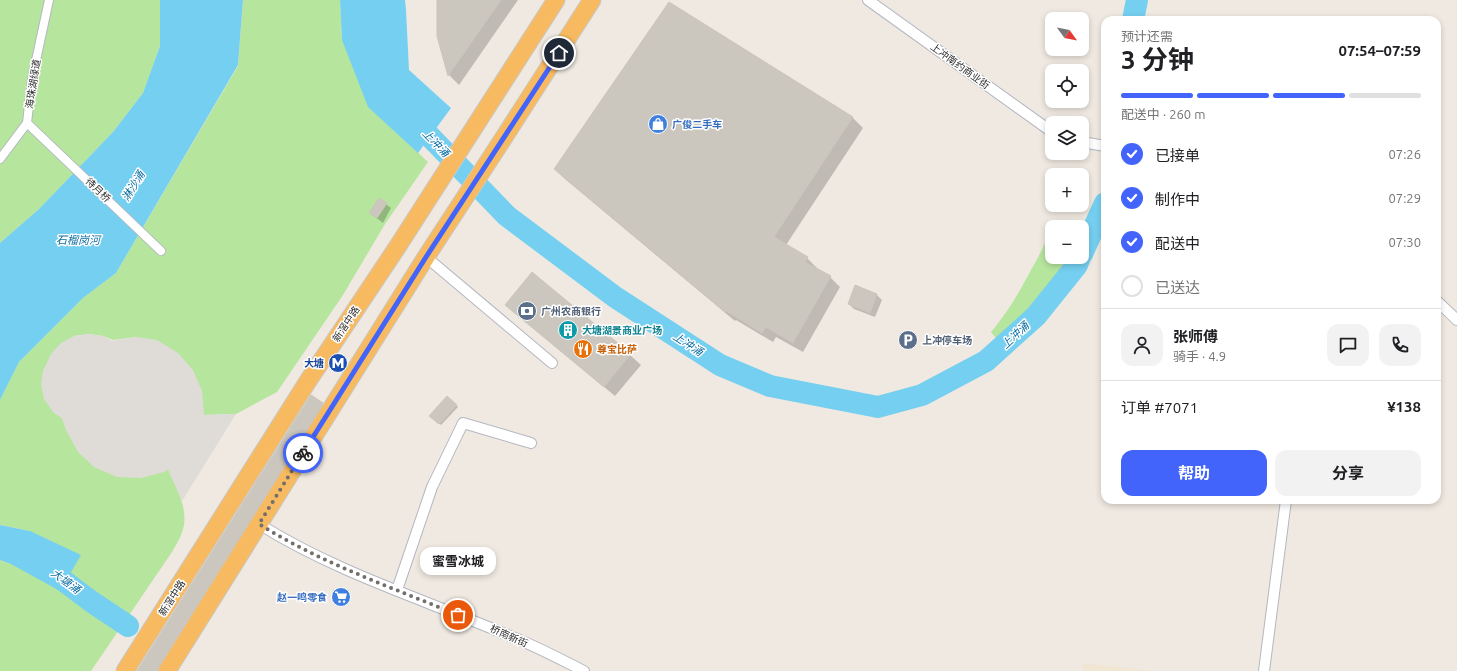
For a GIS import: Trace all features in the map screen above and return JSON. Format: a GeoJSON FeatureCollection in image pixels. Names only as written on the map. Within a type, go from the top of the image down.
{"type":"FeatureCollection","features":[{"type":"Feature","properties":{"kind":"highway","name":"新滘中路"},"geometry":{"type":"LineString","coordinates":[[125,671],[308,381],[398,246],[556,0]]}},
{"type":"Feature","properties":{"kind":"highway"},"geometry":{"type":"LineString","coordinates":[[167,671],[426,257],[495,153],[592,0]]}},
{"type":"Feature","properties":{"kind":"street","name":"海珠湖绿道"},"geometry":{"type":"LineString","coordinates":[[0,159],[27,123],[32,79],[48,0]]}},
{"type":"Feature","properties":{"kind":"street","name":"上冲南约商业街"},"geometry":{"type":"LineString","coordinates":[[868,0],[1045,127]]}},
{"type":"Feature","properties":{"kind":"street","name":"待月桥"},"geometry":{"type":"LineString","coordinates":[[27,123],[162,251]]}},
{"type":"Feature","properties":{"kind":"street"},"geometry":{"type":"LineString","coordinates":[[1089,143],[1101,145]]}},
{"type":"Feature","properties":{"kind":"street"},"geometry":{"type":"LineString","coordinates":[[426,257],[552,363]]}},
{"type":"Feature","properties":{"kind":"street"},"geometry":{"type":"LineString","coordinates":[[1441,305],[1457,320]]}},
{"type":"Feature","properties":{"kind":"street"},"geometry":{"type":"LineString","coordinates":[[397,590],[432,487],[463,423],[531,443]]}},
{"type":"Feature","properties":{"kind":"street"},"geometry":{"type":"LineString","coordinates":[[1264,671],[1285,504]]}},
{"type":"Feature","properties":{"kind":"street","name":"桥南新街"},"geometry":{"type":"LineString","coordinates":[[259,524],[277,535],[344,568],[511,636],[584,671]]}},
{"type":"Feature","properties":{"kind":"shaded area"},"geometry":{"type":"Polygon","coordinates":[[[89,334],[103,336],[112,341],[136,337],[157,340],[178,353],[193,370],[202,391],[204,415],[236,414],[182,501],[168,469],[164,472],[141,478],[117,477],[94,467],[78,452],[67,432],[62,418],[53,412],[44,399],[41,384],[43,371],[51,354],[61,343],[74,336],[89,334]]]}},
{"type":"Feature","properties":{"kind":"shaded area"},"geometry":{"type":"Polygon","coordinates":[[[1082,663],[1154,671],[1084,671],[1082,663]]]}},
{"type":"Feature","properties":{"kind":"green space"},"geometry":{"type":"Polygon","coordinates":[[[0,0],[160,0],[160,46],[143,93],[113,132],[39,209],[0,243],[0,0]]]}},
{"type":"Feature","properties":{"kind":"green space"},"geometry":{"type":"Polygon","coordinates":[[[243,0],[340,0],[342,40],[408,143],[428,162],[385,224],[343,295],[277,392],[236,414],[203,415],[136,337],[113,340],[103,336],[89,334],[74,336],[53,412],[62,418],[67,432],[168,469],[182,501],[184,510],[184,526],[172,552],[91,671],[0,671],[0,560],[11,564],[30,531],[0,525],[0,400],[19,362],[83,298],[116,273],[238,66],[243,0]]]}},
{"type":"Feature","properties":{"kind":"green space"},"geometry":{"type":"Polygon","coordinates":[[[1045,242],[1045,264],[1067,264],[1025,318],[999,342],[991,332],[1017,295],[1045,242]]]}},
{"type":"Feature","properties":{"kind":"water","name":"石榴岗河"},"geometry":{"type":"Polygon","coordinates":[[[160,0],[243,0],[238,65],[116,273],[83,298],[19,362],[0,400],[0,243],[39,209],[113,132],[143,93],[160,46],[160,0]]]}},
{"type":"Feature","properties":{"kind":"water"},"geometry":{"type":"Polygon","coordinates":[[[340,0],[405,0],[409,70],[451,108],[418,153],[368,107],[342,40],[340,0]]]}},
{"type":"Feature","properties":{"kind":"water"},"geometry":{"type":"Polygon","coordinates":[[[0,525],[30,531],[81,555],[60,591],[11,564],[0,560],[0,525]]]}},
{"type":"Feature","properties":{"kind":"building"},"geometry":{"type":"Polygon","coordinates":[[[437,0],[501,0],[448,76],[437,36],[437,0]]]}},
{"type":"Feature","properties":{"kind":"building"},"geometry":{"type":"Polygon","coordinates":[[[669,2],[853,117],[774,237],[808,257],[805,262],[831,276],[793,343],[766,327],[762,333],[726,311],[725,312],[554,169],[669,2]]]}},
{"type":"Feature","properties":{"kind":"building"},"geometry":{"type":"Polygon","coordinates":[[[379,198],[387,203],[377,218],[369,213],[379,198]]]}},
{"type":"Feature","properties":{"kind":"building","name":"大塘湖景商业广场"},"geometry":{"type":"Polygon","coordinates":[[[532,272],[631,354],[604,387],[505,305],[532,272]]]}},
{"type":"Feature","properties":{"kind":"building"},"geometry":{"type":"Polygon","coordinates":[[[855,285],[877,294],[870,313],[848,304],[855,285]]]}},
{"type":"Feature","properties":{"kind":"building"},"geometry":{"type":"Polygon","coordinates":[[[311,395],[323,403],[157,671],[137,671],[311,395]]]}},
{"type":"Feature","properties":{"kind":"building"},"geometry":{"type":"Polygon","coordinates":[[[447,396],[457,405],[439,424],[429,416],[447,396]]]}},
{"type":"Feature","properties":{"kind":"waterway","name":"上冲涌"},"geometry":{"type":"LineString","coordinates":[[1134,16],[1137,0]]}},
{"type":"Feature","properties":{"kind":"waterway","name":"上冲涌"},"geometry":{"type":"LineString","coordinates":[[410,115],[507,216],[615,297],[720,365],[770,386],[878,407],[922,395],[986,361],[1036,316],[1077,264]]}},
{"type":"Feature","properties":{"kind":"waterway","name":"上冲涌"},"geometry":{"type":"LineString","coordinates":[[1089,238],[1101,212]]}},
{"type":"Feature","properties":{"kind":"waterway","name":"大塘涌"},"geometry":{"type":"LineString","coordinates":[[0,543],[20,548],[92,602],[128,626]]}},
{"type":"Feature","properties":{"kind":"way so far"},"geometry":{"type":"LineString","coordinates":[[303,453],[259,524],[277,535],[363,577],[458,615]]}},
{"type":"Feature","properties":{"kind":"place","name":"广俊二手车"},"geometry":{"type":"Point","coordinates":[658,124]}},
{"type":"Feature","properties":{"kind":"place","name":"广州农商银行"},"geometry":{"type":"Point","coordinates":[527,311]}},
{"type":"Feature","properties":{"kind":"place","name":"大塘湖景商业广场"},"geometry":{"type":"Point","coordinates":[568,330]}},
{"type":"Feature","properties":{"kind":"place","name":"上冲停车场"},"geometry":{"type":"Point","coordinates":[908,340]}},
{"type":"Feature","properties":{"kind":"place","name":"尊宝比萨"},"geometry":{"type":"Point","coordinates":[583,349]}},
{"type":"Feature","properties":{"kind":"place","name":"大塘"},"geometry":{"type":"Point","coordinates":[338,363]}},
{"type":"Feature","properties":{"kind":"place","name":"赵一鸣零食"},"geometry":{"type":"Point","coordinates":[341,597]}},
{"type":"Feature","properties":{"kind":"place","name":"蜜雪冰城"},"geometry":{"type":"Point","coordinates":[458,615]}},
{"type":"Feature","properties":{"kind":"route"},"geometry":{"type":"LineString","coordinates":[[303,453],[426,257],[559,53]]}},
{"type":"Feature","properties":{"kind":"water label","name":"淋沙涌"},"geometry":{"type":"Point","coordinates":[133,186]}}]}
